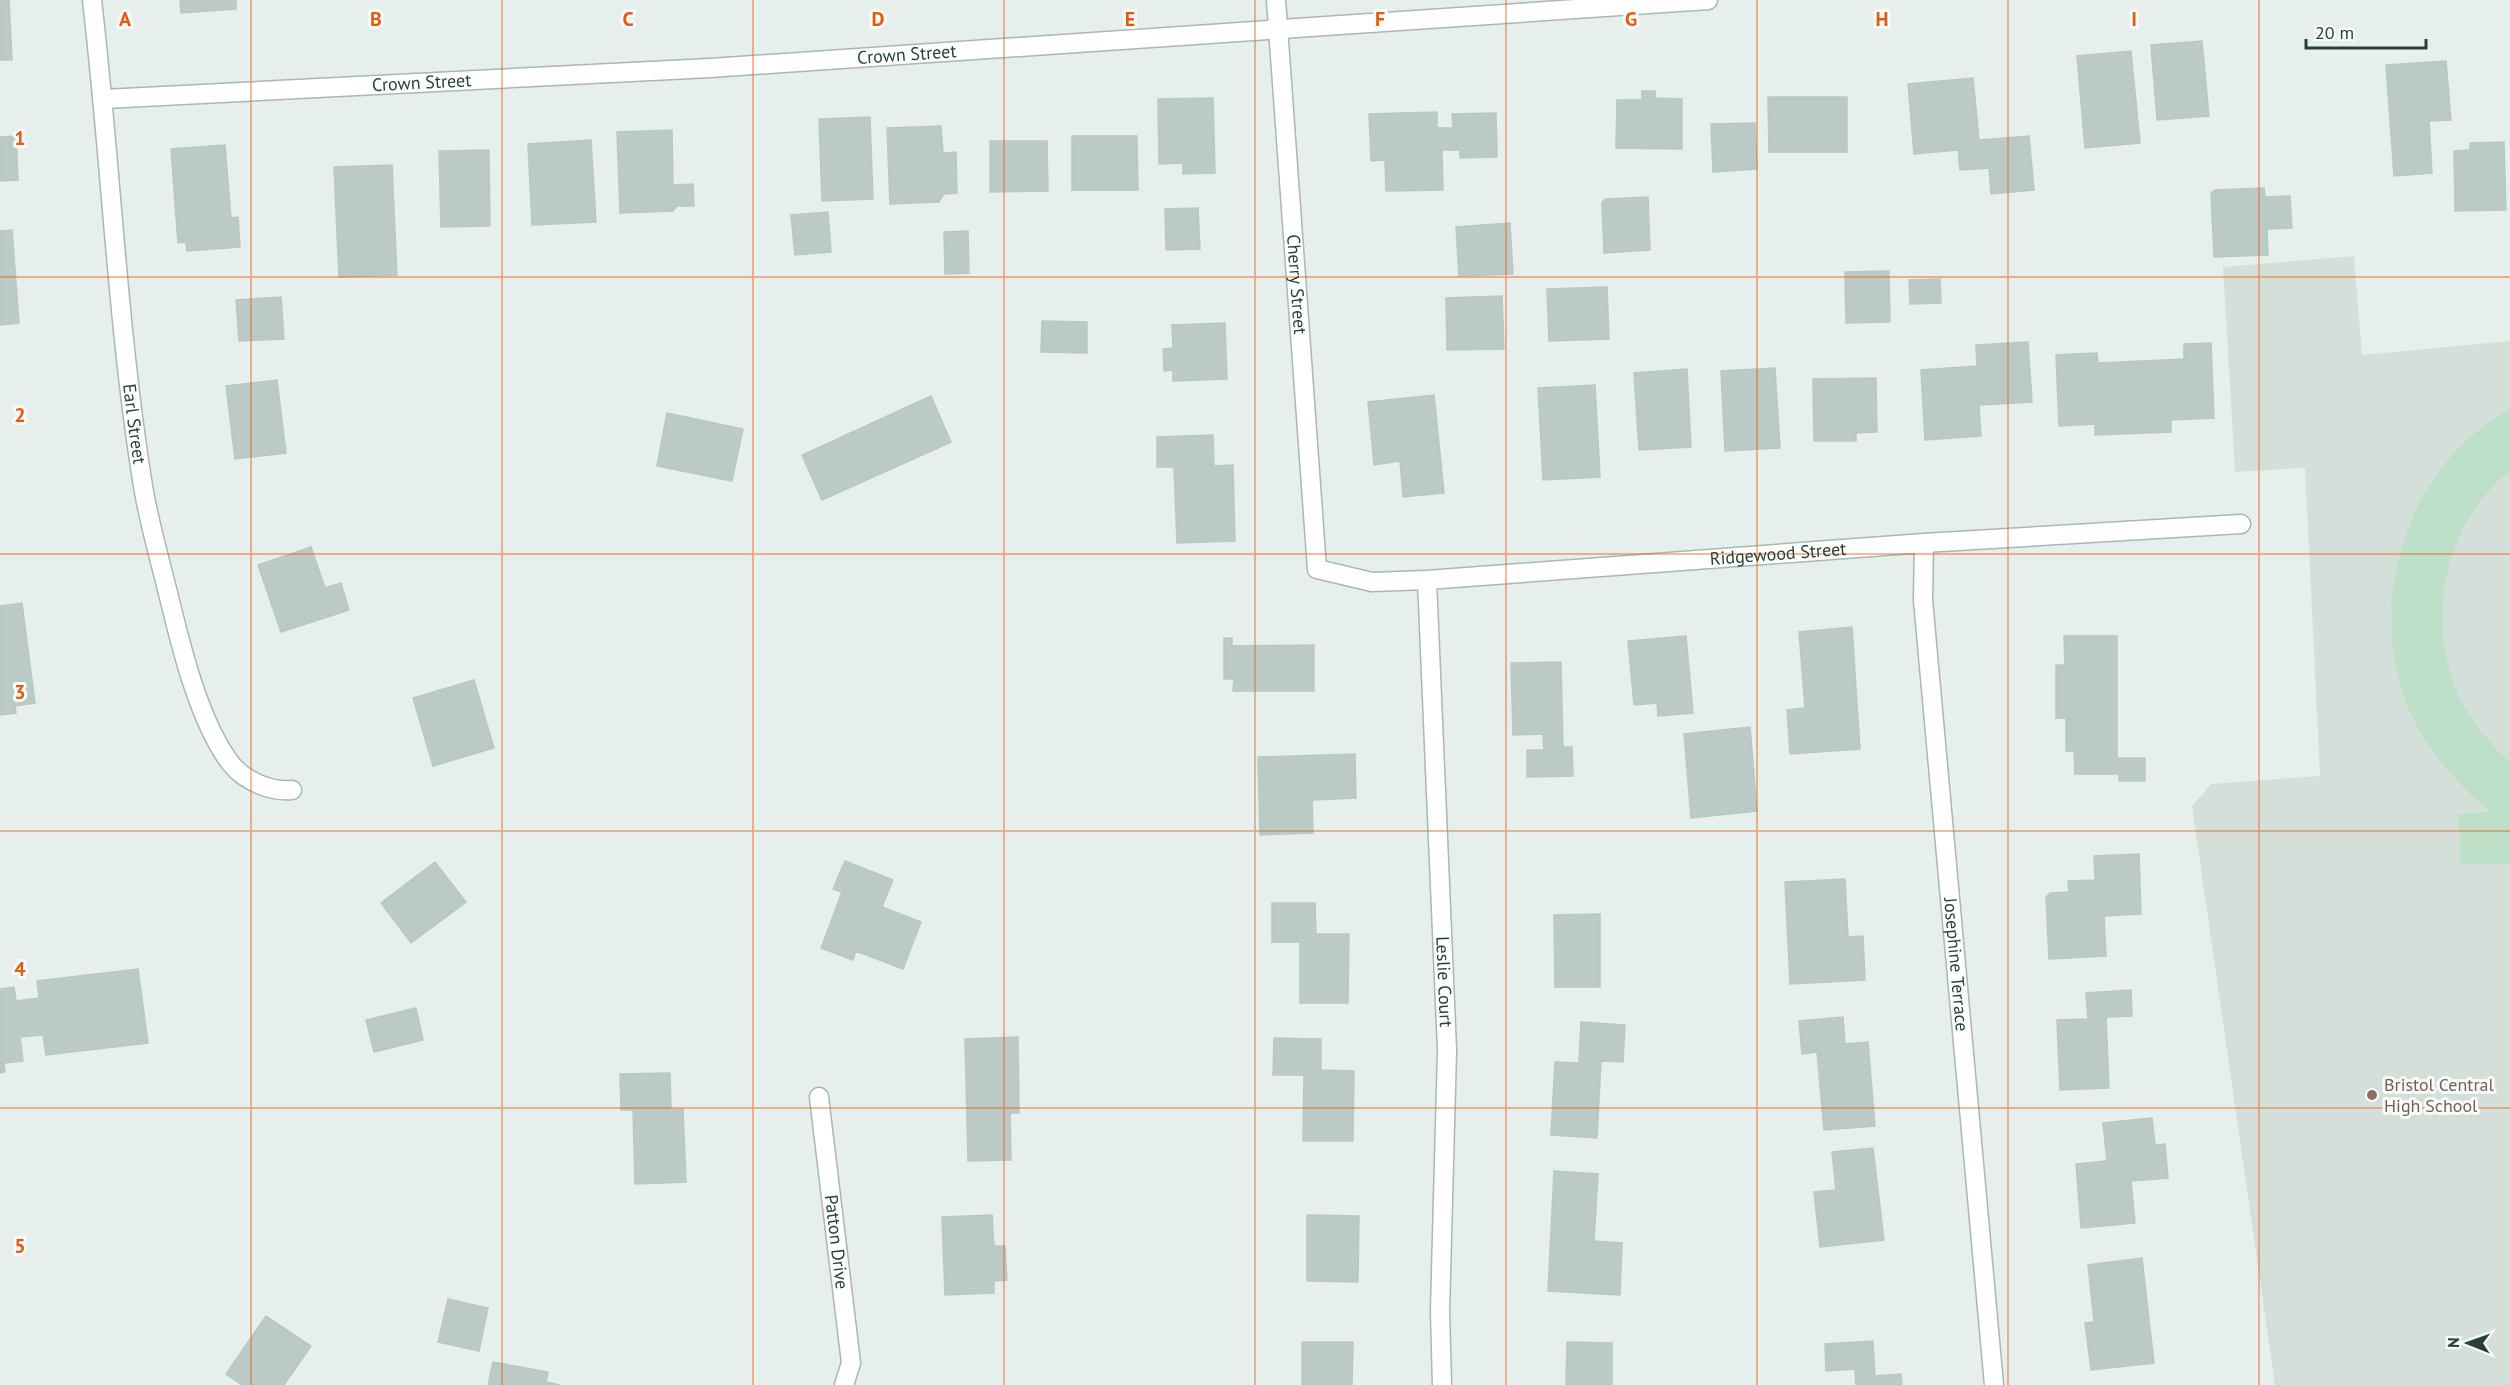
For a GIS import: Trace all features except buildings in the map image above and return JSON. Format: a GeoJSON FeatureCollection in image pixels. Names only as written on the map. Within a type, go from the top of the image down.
{"type":"FeatureCollection","features":[{"type":"Feature","properties":{"kind":"street","name":"Earl Street"},"geometry":{"type":"LineString","coordinates":[[92,0],[104,99],[122,321],[143,488],[183,656],[216,742],[234,767],[259,784],[277,792],[292,790]]}},
{"type":"Feature","properties":{"kind":"street","name":"Cherry Street"},"geometry":{"type":"LineString","coordinates":[[1276,0],[1280,29],[1317,569]]}},
{"type":"Feature","properties":{"kind":"street","name":"Crown Street"},"geometry":{"type":"LineString","coordinates":[[104,99],[710,68],[1708,0]]}},
{"type":"Feature","properties":{"kind":"street","name":"Ridgewood Street"},"geometry":{"type":"LineString","coordinates":[[1317,569],[1372,582],[1427,580],[1924,543],[2241,524]]}},
{"type":"Feature","properties":{"kind":"street","name":"Josephine Terrace"},"geometry":{"type":"LineString","coordinates":[[1924,543],[1923,600],[1994,1385]]}},
{"type":"Feature","properties":{"kind":"street","name":"Leslie Court"},"geometry":{"type":"LineString","coordinates":[[1427,580],[1447,1050],[1440,1311],[1442,1385]]}},
{"type":"Feature","properties":{"kind":"street","name":"Patton Drive"},"geometry":{"type":"LineString","coordinates":[[819,1097],[851,1363],[844,1385]]}},
{"type":"Feature","properties":{"kind":"shaded area","name":"Bristol Central High School"},"geometry":{"type":"Polygon","coordinates":[[[2354,256],[2362,355],[2510,341],[2510,1385],[2275,1385],[2192,806],[2211,784],[2320,776],[2305,468],[2235,472],[2223,267],[2354,256]]]}},
{"type":"Feature","properties":{"kind":"green space"},"geometry":{"type":"Polygon","coordinates":[[[2510,409],[2510,471],[2488,492],[2470,516],[2457,542],[2448,571],[2443,601],[2443,631],[2447,660],[2456,689],[2466,709],[2478,728],[2510,762],[2510,863],[2461,865],[2458,814],[2490,812],[2445,768],[2426,742],[2411,714],[2397,673],[2391,629],[2394,586],[2403,543],[2420,502],[2443,466],[2474,434],[2510,409]]]}},
{"type":"Feature","properties":{"kind":"place","name":"Bristol Central High School"},"geometry":{"type":"Point","coordinates":[2372,1095]}}]}
